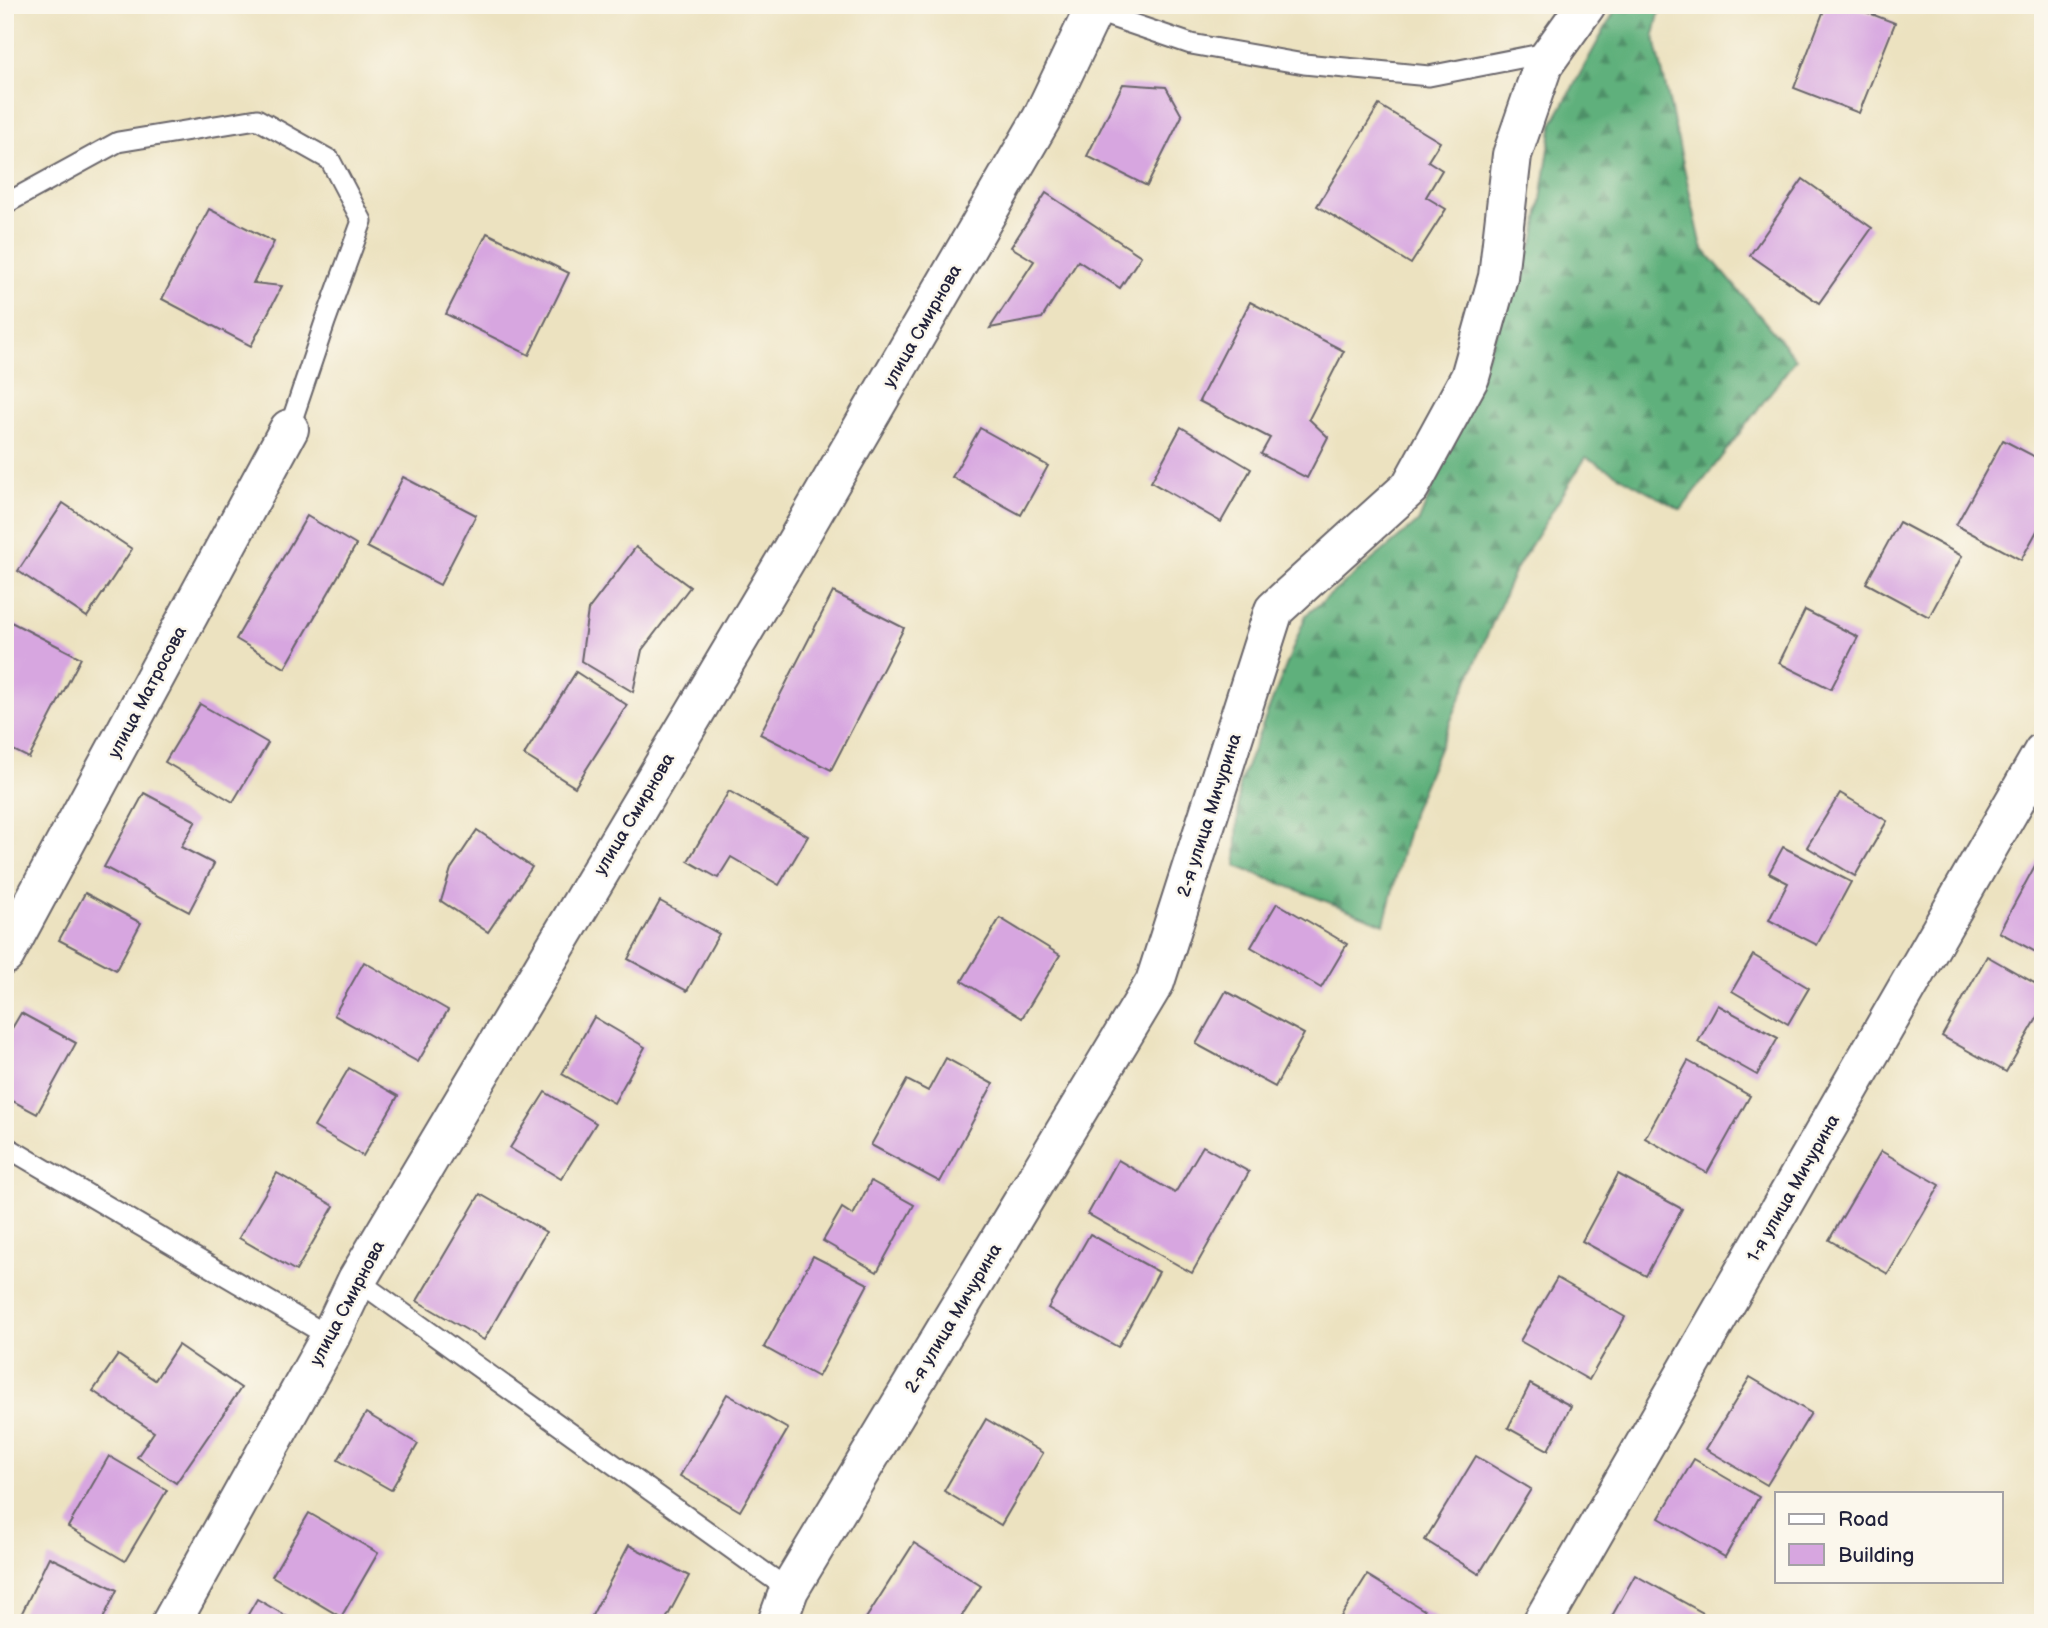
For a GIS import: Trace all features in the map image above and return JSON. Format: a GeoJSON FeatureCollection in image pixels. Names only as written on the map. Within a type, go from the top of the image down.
{"type":"FeatureCollection","features":[{"type":"Feature","properties":{"kind":"street","name":"2-я улица Мичурина"},"geometry":{"type":"LineString","coordinates":[[783,1606],[1155,982],[1274,610],[1410,487],[1470,377],[1498,277],[1512,155],[1543,65],[1586,5]]}},
{"type":"Feature","properties":{"kind":"street","name":"улица Смирнова"},"geometry":{"type":"LineString","coordinates":[[171,1623],[330,1337],[357,1280],[791,551],[1042,118],[1094,9]]}},
{"type":"Feature","properties":{"kind":"street","name":"улица Матросова"},"geometry":{"type":"LineString","coordinates":[[5,955],[289,429]]}},
{"type":"Feature","properties":{"kind":"street","name":"1-я улица Мичурина"},"geometry":{"type":"LineString","coordinates":[[1542,1623],[2043,752]]}},
{"type":"Feature","properties":{"kind":"lane"},"geometry":{"type":"LineString","coordinates":[[1094,9],[1191,44],[1304,64],[1429,76],[1552,52]]}},
{"type":"Feature","properties":{"kind":"lane"},"geometry":{"type":"LineString","coordinates":[[5,204],[118,142],[257,119],[330,160],[362,221],[324,321],[289,429]]}},
{"type":"Feature","properties":{"kind":"lane"},"geometry":{"type":"LineString","coordinates":[[5,1146],[330,1337]]}},
{"type":"Feature","properties":{"kind":"lane"},"geometry":{"type":"LineString","coordinates":[[357,1280],[783,1606]]}},
{"type":"Feature","properties":{"kind":"green space"},"geometry":{"type":"Polygon","coordinates":[[[1622,5],[1661,5],[1654,35],[1702,247],[1796,359],[1681,510],[1586,457],[1513,574],[1413,810],[1384,924],[1236,866],[1239,785],[1306,615],[1419,521],[1535,238],[1553,123],[1613,14],[1622,5]]]}},
{"type":"Feature","properties":{"kind":"building"},"geometry":{"type":"Polygon","coordinates":[[[1826,5],[1848,5],[1895,23],[1859,113],[1794,88],[1826,5]]]}},
{"type":"Feature","properties":{"kind":"building"},"geometry":{"type":"Polygon","coordinates":[[[1123,84],[1166,87],[1182,116],[1147,186],[1087,156],[1123,84]]]}},
{"type":"Feature","properties":{"kind":"building"},"geometry":{"type":"Polygon","coordinates":[[[1379,105],[1440,142],[1428,161],[1442,170],[1426,197],[1446,209],[1411,264],[1317,206],[1379,105]]]}},
{"type":"Feature","properties":{"kind":"building"},"geometry":{"type":"Polygon","coordinates":[[[1803,179],[1872,228],[1819,303],[1750,255],[1803,179]]]}},
{"type":"Feature","properties":{"kind":"building"},"geometry":{"type":"Polygon","coordinates":[[[1046,193],[1141,256],[1120,288],[1078,261],[1042,318],[990,328],[1034,261],[1011,247],[1046,193]]]}},
{"type":"Feature","properties":{"kind":"building"},"geometry":{"type":"Polygon","coordinates":[[[209,209],[274,242],[253,283],[282,286],[251,346],[162,299],[209,209]]]}},
{"type":"Feature","properties":{"kind":"building"},"geometry":{"type":"Polygon","coordinates":[[[487,233],[569,273],[529,355],[446,314],[487,233]]]}},
{"type":"Feature","properties":{"kind":"building"},"geometry":{"type":"Polygon","coordinates":[[[1250,302],[1344,351],[1309,419],[1328,437],[1307,478],[1261,454],[1270,438],[1199,401],[1250,302]]]}},
{"type":"Feature","properties":{"kind":"building"},"geometry":{"type":"Polygon","coordinates":[[[1181,427],[1251,469],[1221,522],[1151,482],[1181,427]]]}},
{"type":"Feature","properties":{"kind":"building"},"geometry":{"type":"Polygon","coordinates":[[[980,428],[1048,466],[1021,515],[952,477],[980,428]]]}},
{"type":"Feature","properties":{"kind":"building"},"geometry":{"type":"Polygon","coordinates":[[[2003,440],[2043,461],[2043,520],[2021,560],[1956,525],[2003,440]]]}},
{"type":"Feature","properties":{"kind":"building"},"geometry":{"type":"Polygon","coordinates":[[[403,477],[476,515],[440,585],[367,547],[403,477]]]}},
{"type":"Feature","properties":{"kind":"building"},"geometry":{"type":"Polygon","coordinates":[[[63,503],[132,549],[87,617],[18,571],[63,503]]]}},
{"type":"Feature","properties":{"kind":"building"},"geometry":{"type":"Polygon","coordinates":[[[307,516],[356,545],[285,668],[236,639],[307,516]]]}},
{"type":"Feature","properties":{"kind":"building"},"geometry":{"type":"Polygon","coordinates":[[[1899,522],[1962,556],[1929,617],[1866,583],[1899,522]]]}},
{"type":"Feature","properties":{"kind":"building"},"geometry":{"type":"Polygon","coordinates":[[[636,547],[690,587],[642,650],[633,692],[581,661],[588,610],[636,547]]]}},
{"type":"Feature","properties":{"kind":"building"},"geometry":{"type":"Polygon","coordinates":[[[833,592],[904,628],[831,770],[760,734],[833,592]]]}},
{"type":"Feature","properties":{"kind":"building"},"geometry":{"type":"Polygon","coordinates":[[[1805,610],[1858,637],[1831,689],[1779,663],[1805,610]]]}},
{"type":"Feature","properties":{"kind":"building"},"geometry":{"type":"Polygon","coordinates":[[[11,622],[81,658],[29,758],[5,746],[5,634],[11,622]]]}},
{"type":"Feature","properties":{"kind":"building"},"geometry":{"type":"Polygon","coordinates":[[[576,672],[627,705],[575,787],[524,755],[576,672]]]}},
{"type":"Feature","properties":{"kind":"building"},"geometry":{"type":"Polygon","coordinates":[[[200,704],[268,743],[233,802],[165,762],[200,704]]]}},
{"type":"Feature","properties":{"kind":"building"},"geometry":{"type":"Polygon","coordinates":[[[729,791],[808,836],[779,885],[731,857],[718,878],[688,861],[729,791]]]}},
{"type":"Feature","properties":{"kind":"building"},"geometry":{"type":"Polygon","coordinates":[[[144,793],[196,821],[181,847],[214,864],[189,912],[104,867],[144,793]]]}},
{"type":"Feature","properties":{"kind":"building"},"geometry":{"type":"Polygon","coordinates":[[[1840,793],[1887,821],[1855,876],[1807,847],[1840,793]]]}},
{"type":"Feature","properties":{"kind":"building"},"geometry":{"type":"Polygon","coordinates":[[[477,830],[532,867],[488,932],[441,901],[451,869],[477,830]]]}},
{"type":"Feature","properties":{"kind":"building"},"geometry":{"type":"Polygon","coordinates":[[[1783,847],[1851,882],[1817,945],[1769,920],[1788,883],[1769,873],[1783,847]]]}},
{"type":"Feature","properties":{"kind":"building"},"geometry":{"type":"Polygon","coordinates":[[[2038,860],[2043,862],[2043,956],[1999,932],[2038,860]]]}},
{"type":"Feature","properties":{"kind":"building"},"geometry":{"type":"Polygon","coordinates":[[[85,893],[141,923],[116,970],[59,940],[85,893]]]}},
{"type":"Feature","properties":{"kind":"building"},"geometry":{"type":"Polygon","coordinates":[[[660,901],[719,934],[687,991],[628,959],[660,901]]]}},
{"type":"Feature","properties":{"kind":"building"},"geometry":{"type":"Polygon","coordinates":[[[1277,903],[1347,944],[1321,988],[1251,947],[1277,903]]]}},
{"type":"Feature","properties":{"kind":"building"},"geometry":{"type":"Polygon","coordinates":[[[1000,918],[1060,955],[1022,1018],[962,981],[1000,918]]]}},
{"type":"Feature","properties":{"kind":"building"},"geometry":{"type":"Polygon","coordinates":[[[1753,955],[1809,988],[1788,1024],[1732,991],[1753,955]]]}},
{"type":"Feature","properties":{"kind":"building"},"geometry":{"type":"Polygon","coordinates":[[[1987,956],[2043,988],[2043,1008],[2006,1072],[1942,1036],[1987,956]]]}},
{"type":"Feature","properties":{"kind":"building"},"geometry":{"type":"Polygon","coordinates":[[[364,962],[448,1010],[418,1062],[334,1015],[364,962]]]}},
{"type":"Feature","properties":{"kind":"building"},"geometry":{"type":"Polygon","coordinates":[[[1226,991],[1304,1034],[1275,1087],[1196,1044],[1226,991]]]}},
{"type":"Feature","properties":{"kind":"building"},"geometry":{"type":"Polygon","coordinates":[[[1718,1005],[1778,1038],[1757,1075],[1698,1042],[1718,1005]]]}},
{"type":"Feature","properties":{"kind":"building"},"geometry":{"type":"Polygon","coordinates":[[[21,1013],[76,1043],[37,1114],[5,1097],[5,1040],[21,1013]]]}},
{"type":"Feature","properties":{"kind":"building"},"geometry":{"type":"Polygon","coordinates":[[[594,1017],[645,1047],[614,1103],[562,1074],[594,1017]]]}},
{"type":"Feature","properties":{"kind":"building"},"geometry":{"type":"Polygon","coordinates":[[[946,1058],[993,1084],[940,1182],[871,1145],[907,1080],[928,1091],[946,1058]]]}},
{"type":"Feature","properties":{"kind":"building"},"geometry":{"type":"Polygon","coordinates":[[[1688,1061],[1750,1096],[1707,1173],[1645,1138],[1688,1061]]]}},
{"type":"Feature","properties":{"kind":"building"},"geometry":{"type":"Polygon","coordinates":[[[349,1068],[398,1096],[363,1156],[314,1127],[349,1068]]]}},
{"type":"Feature","properties":{"kind":"building"},"geometry":{"type":"Polygon","coordinates":[[[545,1092],[596,1123],[561,1179],[510,1148],[545,1092]]]}},
{"type":"Feature","properties":{"kind":"building"},"geometry":{"type":"Polygon","coordinates":[[[1203,1146],[1249,1172],[1192,1273],[1088,1214],[1118,1160],[1175,1193],[1203,1146]]]}},
{"type":"Feature","properties":{"kind":"building"},"geometry":{"type":"Polygon","coordinates":[[[1881,1151],[1940,1185],[1888,1274],[1829,1240],[1881,1151]]]}},
{"type":"Feature","properties":{"kind":"building"},"geometry":{"type":"Polygon","coordinates":[[[277,1173],[334,1206],[296,1271],[239,1238],[277,1173]]]}},
{"type":"Feature","properties":{"kind":"building"},"geometry":{"type":"Polygon","coordinates":[[[1618,1174],[1682,1209],[1646,1276],[1582,1241],[1618,1174]]]}},
{"type":"Feature","properties":{"kind":"building"},"geometry":{"type":"Polygon","coordinates":[[[871,1181],[914,1205],[877,1272],[823,1241],[842,1208],[853,1215],[871,1181]]]}},
{"type":"Feature","properties":{"kind":"building"},"geometry":{"type":"Polygon","coordinates":[[[480,1194],[546,1232],[484,1340],[417,1301],[480,1194]]]}},
{"type":"Feature","properties":{"kind":"building"},"geometry":{"type":"Polygon","coordinates":[[[1090,1234],[1159,1272],[1118,1347],[1048,1308],[1090,1234]]]}},
{"type":"Feature","properties":{"kind":"building"},"geometry":{"type":"Polygon","coordinates":[[[813,1256],[868,1284],[818,1377],[764,1347],[813,1256]]]}},
{"type":"Feature","properties":{"kind":"building"},"geometry":{"type":"Polygon","coordinates":[[[1557,1278],[1625,1317],[1589,1380],[1520,1341],[1557,1278]]]}},
{"type":"Feature","properties":{"kind":"building"},"geometry":{"type":"Polygon","coordinates":[[[178,1345],[241,1388],[176,1483],[137,1457],[154,1432],[93,1391],[118,1355],[155,1380],[178,1345]]]}},
{"type":"Feature","properties":{"kind":"building"},"geometry":{"type":"Polygon","coordinates":[[[1750,1377],[1811,1413],[1767,1485],[1706,1449],[1750,1377]]]}},
{"type":"Feature","properties":{"kind":"building"},"geometry":{"type":"Polygon","coordinates":[[[1530,1384],[1571,1406],[1548,1450],[1508,1428],[1530,1384]]]}},
{"type":"Feature","properties":{"kind":"building"},"geometry":{"type":"Polygon","coordinates":[[[727,1394],[788,1429],[740,1511],[680,1476],[727,1394]]]}},
{"type":"Feature","properties":{"kind":"building"},"geometry":{"type":"Polygon","coordinates":[[[366,1413],[418,1444],[391,1490],[338,1460],[366,1413]]]}},
{"type":"Feature","properties":{"kind":"building"},"geometry":{"type":"Polygon","coordinates":[[[986,1419],[1043,1453],[1001,1525],[944,1491],[986,1419]]]}},
{"type":"Feature","properties":{"kind":"building"},"geometry":{"type":"Polygon","coordinates":[[[109,1456],[167,1490],[125,1561],[68,1527],[109,1456]]]}},
{"type":"Feature","properties":{"kind":"building"},"geometry":{"type":"Polygon","coordinates":[[[1476,1456],[1531,1489],[1479,1574],[1425,1540],[1476,1456]]]}},
{"type":"Feature","properties":{"kind":"building"},"geometry":{"type":"Polygon","coordinates":[[[1694,1459],[1759,1497],[1725,1557],[1659,1518],[1694,1459]]]}},
{"type":"Feature","properties":{"kind":"building"},"geometry":{"type":"Polygon","coordinates":[[[309,1513],[378,1553],[341,1617],[272,1576],[309,1513]]]}},
{"type":"Feature","properties":{"kind":"building"},"geometry":{"type":"Polygon","coordinates":[[[914,1543],[981,1586],[957,1623],[863,1623],[914,1543]]]}},
{"type":"Feature","properties":{"kind":"building"},"geometry":{"type":"Polygon","coordinates":[[[629,1545],[689,1576],[664,1623],[588,1623],[629,1545]]]}},
{"type":"Feature","properties":{"kind":"building"},"geometry":{"type":"Polygon","coordinates":[[[49,1557],[117,1590],[101,1623],[17,1623],[49,1557]]]}},
{"type":"Feature","properties":{"kind":"building"},"geometry":{"type":"Polygon","coordinates":[[[1367,1575],[1445,1623],[1337,1623],[1367,1575]]]}},
{"type":"Feature","properties":{"kind":"building"},"geometry":{"type":"Polygon","coordinates":[[[1635,1575],[1703,1613],[1698,1623],[1608,1623],[1635,1575]]]}},
{"type":"Feature","properties":{"kind":"building"},"geometry":{"type":"Polygon","coordinates":[[[257,1599],[298,1623],[243,1623],[257,1599]]]}}]}
